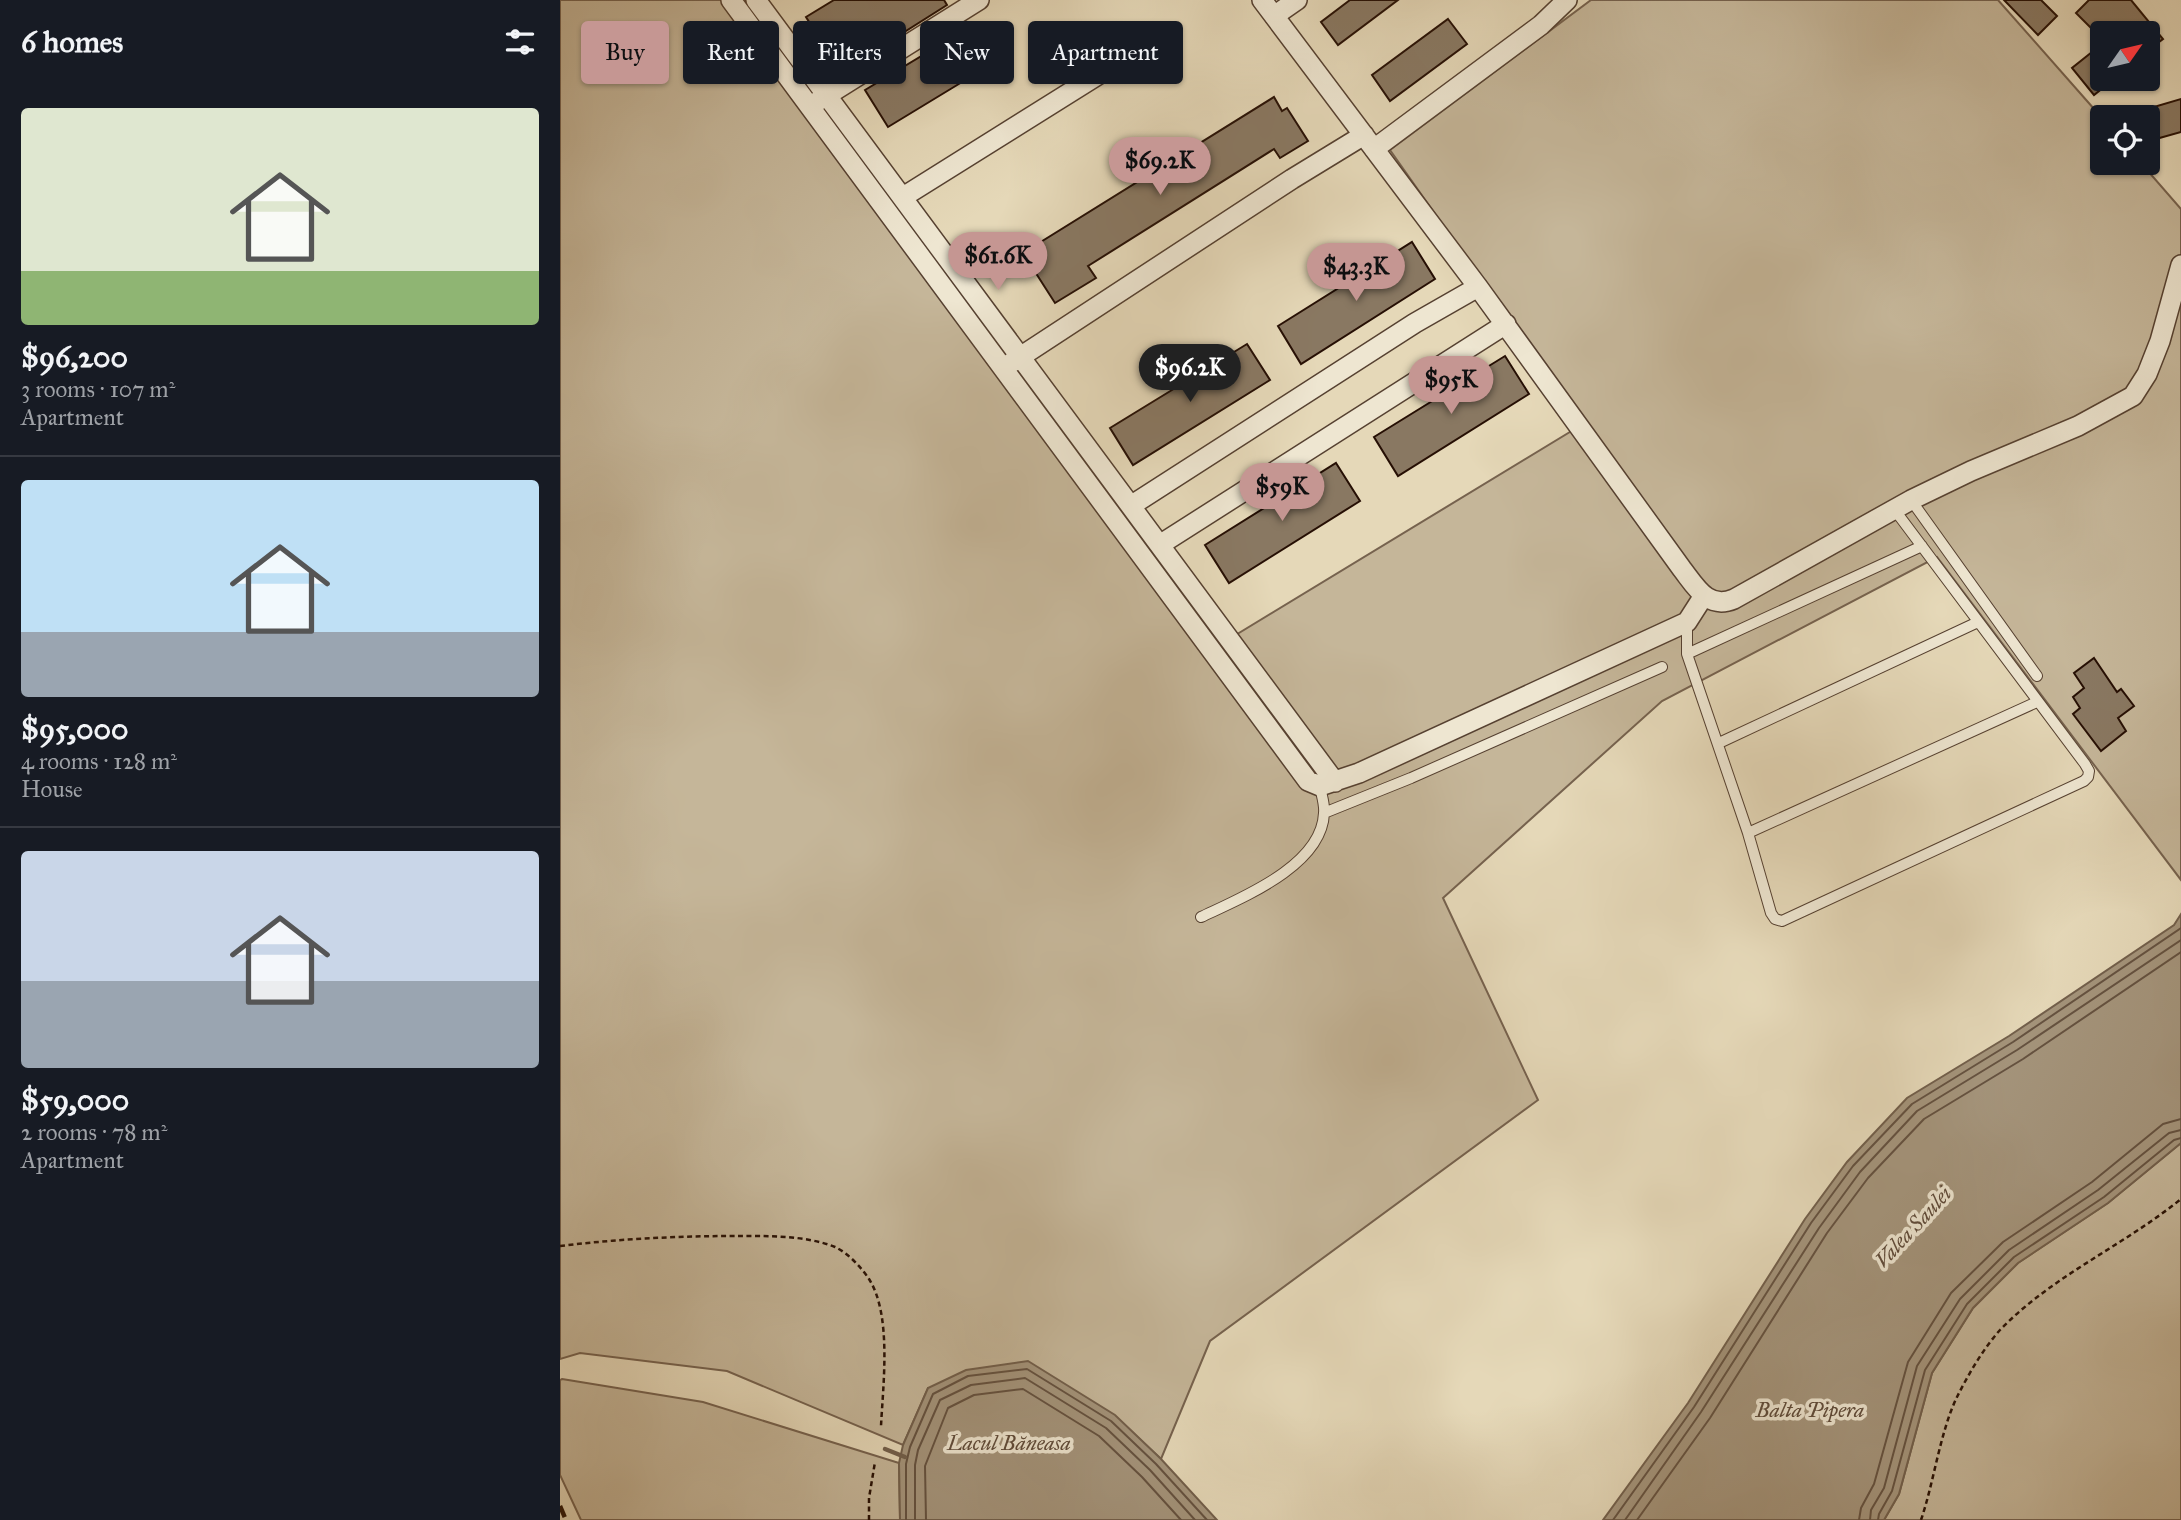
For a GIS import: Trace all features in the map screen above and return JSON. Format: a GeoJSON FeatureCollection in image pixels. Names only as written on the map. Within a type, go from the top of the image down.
{"type":"FeatureCollection","features":[{"type":"Feature","properties":{"kind":"street"},"geometry":{"type":"LineString","coordinates":[[731,0],[1308,780],[1328,784],[1370,768],[1686,622],[1703,597]]}},
{"type":"Feature","properties":{"kind":"street"},"geometry":{"type":"LineString","coordinates":[[756,0],[1161,544],[1328,784]]}},
{"type":"Feature","properties":{"kind":"street"},"geometry":{"type":"LineString","coordinates":[[808,107],[956,7],[979,0]]}},
{"type":"Feature","properties":{"kind":"street"},"geometry":{"type":"LineString","coordinates":[[1262,0],[1478,286],[1703,597],[1722,602],[1734,599],[1903,505],[1971,471],[2078,426],[2133,396],[2147,374],[2160,341],[2181,265]]}},
{"type":"Feature","properties":{"kind":"street"},"geometry":{"type":"LineString","coordinates":[[1274,16],[1297,0]]}},
{"type":"Feature","properties":{"kind":"street"},"geometry":{"type":"LineString","coordinates":[[1004,367],[1292,179],[1369,142],[1541,25],[1567,0]]}},
{"type":"Feature","properties":{"kind":"street"},"geometry":{"type":"LineString","coordinates":[[903,197],[1084,84]]}},
{"type":"Feature","properties":{"kind":"street"},"geometry":{"type":"LineString","coordinates":[[1132,505],[1404,330],[1478,286]]}},
{"type":"Feature","properties":{"kind":"street"},"geometry":{"type":"LineString","coordinates":[[958,306],[975,293]]}},
{"type":"Feature","properties":{"kind":"street"},"geometry":{"type":"LineString","coordinates":[[1161,544],[1506,324]]}},
{"type":"Feature","properties":{"kind":"lane"},"geometry":{"type":"LineString","coordinates":[[1686,622],[1687,654],[1748,833],[1771,914],[1775,919],[1782,921],[2068,789],[2088,777],[2089,771],[2085,764],[1922,546],[1903,505]]}},
{"type":"Feature","properties":{"kind":"lane"},"geometry":{"type":"LineString","coordinates":[[1903,505],[2037,676]]}},
{"type":"Feature","properties":{"kind":"lane"},"geometry":{"type":"LineString","coordinates":[[1687,654],[1922,546]]}},
{"type":"Feature","properties":{"kind":"lane"},"geometry":{"type":"LineString","coordinates":[[1718,743],[1978,622]]}},
{"type":"Feature","properties":{"kind":"lane"},"geometry":{"type":"LineString","coordinates":[[1324,813],[1411,778],[1662,667]]}},
{"type":"Feature","properties":{"kind":"lane"},"geometry":{"type":"LineString","coordinates":[[1748,833],[2038,702]]}},
{"type":"Feature","properties":{"kind":"lane"},"geometry":{"type":"LineString","coordinates":[[1200,917],[1281,877],[1297,862],[1317,836],[1328,784]]}},
{"type":"Feature","properties":{"kind":"path"},"geometry":{"type":"LineString","coordinates":[[1921,1520],[1956,1400],[1974,1367],[1999,1332],[2047,1289],[2131,1236],[2181,1199]]}},
{"type":"Feature","properties":{"kind":"path"},"geometry":{"type":"LineString","coordinates":[[560,1246],[675,1236],[786,1236],[835,1247],[851,1258],[870,1280],[880,1304],[883,1334],[881,1426]]}},
{"type":"Feature","properties":{"kind":"path"},"geometry":{"type":"LineString","coordinates":[[869,1520],[869,1498],[875,1462]]}},
{"type":"Feature","properties":{"kind":"shaded area"},"geometry":{"type":"Polygon","coordinates":[[[560,0],[737,0],[752,21],[683,21],[683,84],[779,84],[779,58],[793,77],[793,84],[798,84],[1211,650],[1583,424],[1390,150],[1591,0],[1998,0],[2091,105],[2090,175],[2151,175],[2181,209],[2181,880],[1937,557],[1662,701],[1443,898],[1538,1100],[1210,1341],[1161,1459],[1115,1416],[928,1388],[903,1445],[727,1371],[580,1353],[560,1359],[560,0]]]}},
{"type":"Feature","properties":{"kind":"shaded area"},"geometry":{"type":"Polygon","coordinates":[[[2181,1143],[2181,1520],[1884,1520],[1899,1494],[1932,1373],[1973,1308],[2018,1263],[2108,1203],[2181,1143]]]}},
{"type":"Feature","properties":{"kind":"shaded area"},"geometry":{"type":"Polygon","coordinates":[[[562,1379],[703,1402],[899,1463],[900,1520],[581,1520],[560,1475],[562,1379]]]}},
{"type":"Feature","properties":{"kind":"water","name":"Balta Pipera"},"geometry":{"type":"Polygon","coordinates":[[[2181,914],[2181,1143],[2108,1203],[2018,1263],[1973,1308],[1932,1373],[1899,1494],[1884,1520],[1603,1520],[1688,1403],[1805,1219],[1847,1162],[1907,1098],[2009,1036],[2174,925],[2181,914]]]}},
{"type":"Feature","properties":{"kind":"water","name":"Lacul Băneasa"},"geometry":{"type":"Polygon","coordinates":[[[1028,1361],[1115,1415],[1161,1459],[1217,1520],[900,1520],[899,1463],[903,1445],[928,1388],[966,1370],[1028,1361]]]}},
{"type":"Feature","properties":{"kind":"building"},"geometry":{"type":"Polygon","coordinates":[[[834,0],[944,0],[947,5],[906,31],[906,21],[809,21],[806,17],[834,0]]]}},
{"type":"Feature","properties":{"kind":"building"},"geometry":{"type":"Polygon","coordinates":[[[1350,0],[1398,0],[1338,45],[1321,22],[1350,0]]]}},
{"type":"Feature","properties":{"kind":"building"},"geometry":{"type":"Polygon","coordinates":[[[2004,0],[2041,0],[2057,16],[2038,35],[2004,0]]]}},
{"type":"Feature","properties":{"kind":"building"},"geometry":{"type":"Polygon","coordinates":[[[2089,0],[2131,0],[2148,21],[2090,21],[2090,27],[2076,13],[2089,0]]]}},
{"type":"Feature","properties":{"kind":"building"},"geometry":{"type":"Polygon","coordinates":[[[1448,19],[1467,44],[1390,101],[1372,75],[1448,19]]]}},
{"type":"Feature","properties":{"kind":"building"},"geometry":{"type":"Polygon","coordinates":[[[2090,54],[2090,90],[2072,68],[2090,54]]]}},
{"type":"Feature","properties":{"kind":"building"},"geometry":{"type":"Polygon","coordinates":[[[920,57],[920,84],[959,84],[888,127],[865,90],[875,84],[906,84],[906,65],[920,57]]]}},
{"type":"Feature","properties":{"kind":"building"},"geometry":{"type":"Polygon","coordinates":[[[1274,97],[1282,111],[1287,108],[1308,141],[1280,158],[1274,149],[1088,266],[1096,278],[1055,303],[1023,253],[1274,97]]]}},
{"type":"Feature","properties":{"kind":"building"},"geometry":{"type":"Polygon","coordinates":[[[2181,99],[2181,132],[2160,138],[2160,105],[2181,99]]]}},
{"type":"Feature","properties":{"kind":"building"},"geometry":{"type":"Polygon","coordinates":[[[1412,242],[1435,279],[1301,364],[1278,326],[1412,242]]]}},
{"type":"Feature","properties":{"kind":"building"},"geometry":{"type":"Polygon","coordinates":[[[1247,344],[1270,380],[1133,465],[1110,428],[1247,344]]]}},
{"type":"Feature","properties":{"kind":"building"},"geometry":{"type":"Polygon","coordinates":[[[1505,356],[1529,394],[1398,476],[1374,437],[1505,356]]]}},
{"type":"Feature","properties":{"kind":"building"},"geometry":{"type":"Polygon","coordinates":[[[1336,463],[1360,501],[1229,583],[1205,545],[1336,463]]]}},
{"type":"Feature","properties":{"kind":"building"},"geometry":{"type":"Polygon","coordinates":[[[2094,658],[2117,692],[2121,689],[2134,706],[2118,718],[2126,731],[2101,751],[2073,714],[2080,708],[2073,697],[2084,688],[2074,673],[2094,658]]]}},
{"type":"Feature","properties":{"kind":"waterway","name":"Valea Saulei"},"geometry":{"type":"LineString","coordinates":[[885,1449],[905,1457]]}},
{"type":"Feature","properties":{"kind":"railway"},"geometry":{"type":"LineString","coordinates":[[560,1506],[566,1520]]}}]}
